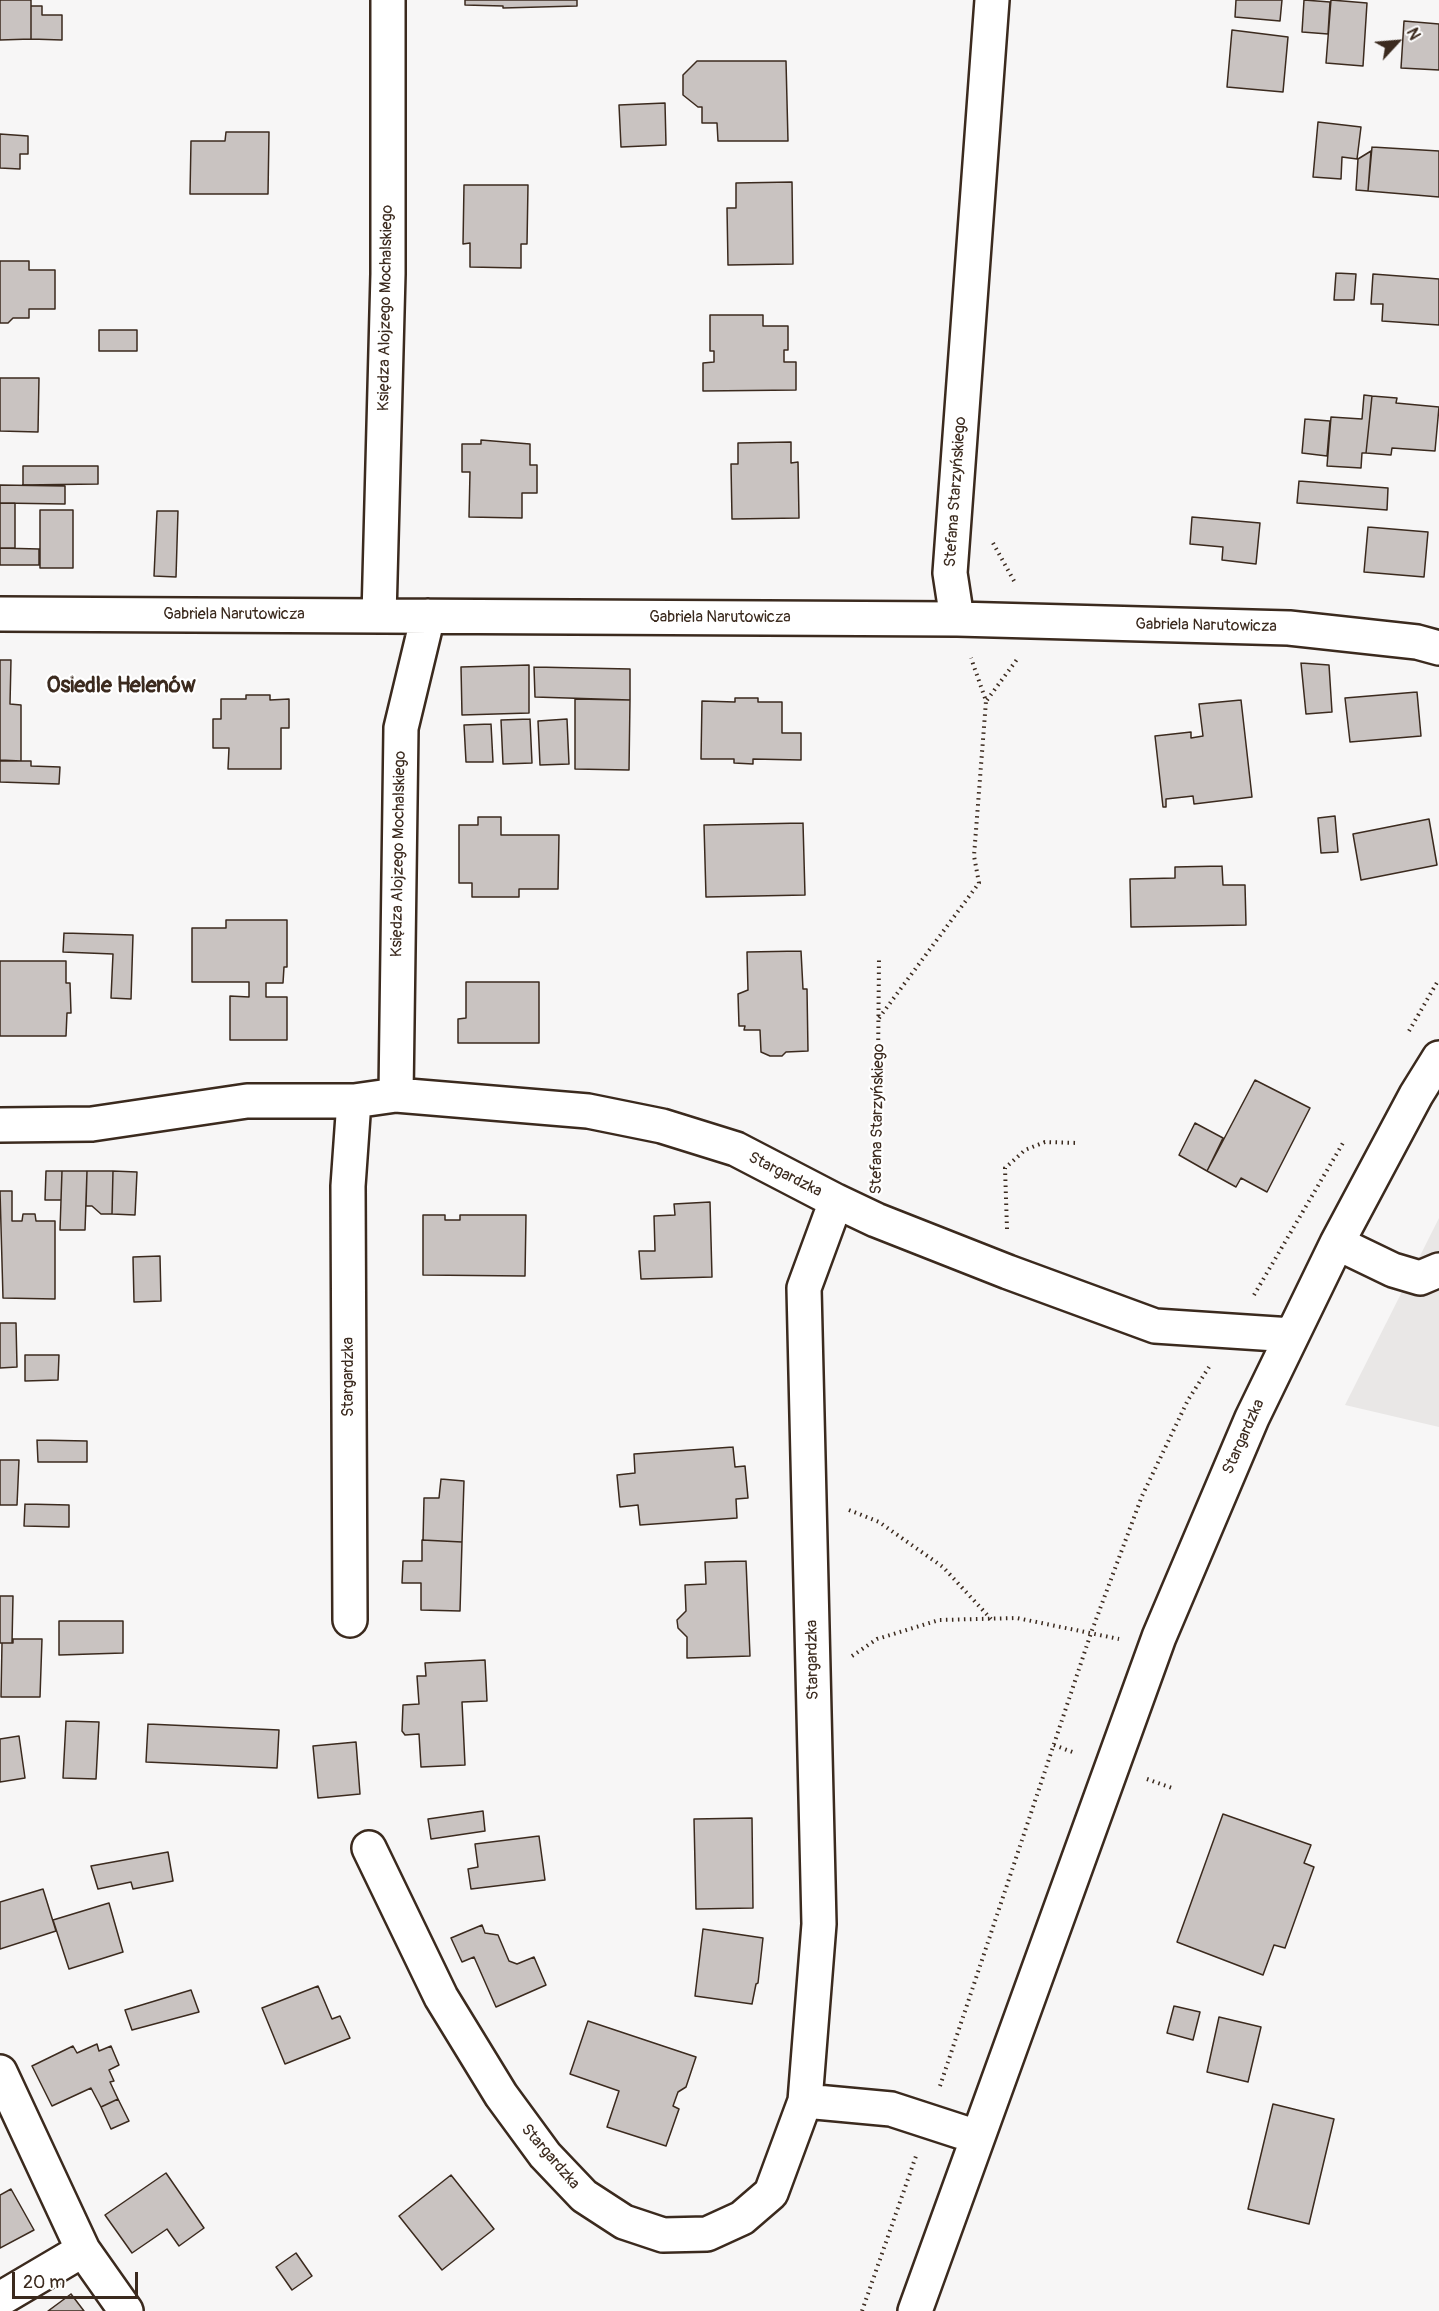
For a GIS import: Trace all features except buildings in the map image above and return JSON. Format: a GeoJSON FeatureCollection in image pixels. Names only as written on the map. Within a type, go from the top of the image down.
{"type":"FeatureCollection","features":[{"type":"Feature","properties":{"kind":"street","name":"Księdza Alojzego Mochalskiego"},"geometry":{"type":"LineString","coordinates":[[378,616],[388,274],[388,0]]}},
{"type":"Feature","properties":{"kind":"street","name":"Stefana Starzyńskiego"},"geometry":{"type":"LineString","coordinates":[[957,619],[950,573],[992,0]]}},
{"type":"Feature","properties":{"kind":"street","name":"Gabriela Narutowicza"},"geometry":{"type":"LineString","coordinates":[[0,614],[957,619],[1288,628],[1417,642],[1439,648]]}},
{"type":"Feature","properties":{"kind":"street","name":"Księdza Alojzego Mochalskiego"},"geometry":{"type":"LineString","coordinates":[[396,1095],[401,728],[428,616]]}},
{"type":"Feature","properties":{"kind":"street","name":"Stargardzka"},"geometry":{"type":"LineString","coordinates":[[915,2311],[1155,1648],[1242,1438],[1337,1243],[1416,1095],[1439,1058]]}},
{"type":"Feature","properties":{"kind":"street","name":"Stargardzka"},"geometry":{"type":"LineString","coordinates":[[350,1620],[348,1186],[354,1101],[396,1095],[588,1111],[662,1126],[736,1149],[836,1201],[804,1288],[819,1924],[805,2101],[771,2193],[742,2218],[707,2234],[663,2235],[624,2222],[584,2196],[545,2155],[501,2096],[441,1997],[369,1848]]}},
{"type":"Feature","properties":{"kind":"street"},"geometry":{"type":"LineString","coordinates":[[0,1125],[92,1124],[247,1101],[354,1101]]}},
{"type":"Feature","properties":{"kind":"street"},"geometry":{"type":"LineString","coordinates":[[836,1201],[876,1220],[1008,1272],[1155,1326],[1292,1335]]}},
{"type":"Feature","properties":{"kind":"street"},"geometry":{"type":"LineString","coordinates":[[1337,1243],[1393,1270],[1420,1278],[1439,1270]]}},
{"type":"Feature","properties":{"kind":"street"},"geometry":{"type":"LineString","coordinates":[[0,2072],[83,2250],[126,2311]]}},
{"type":"Feature","properties":{"kind":"street"},"geometry":{"type":"LineString","coordinates":[[805,2101],[891,2109],[977,2137]]}},
{"type":"Feature","properties":{"kind":"street"},"geometry":{"type":"LineString","coordinates":[[0,2299],[83,2250]]}},
{"type":"Feature","properties":{"kind":"path"},"geometry":{"type":"LineString","coordinates":[[879,1018],[978,883],[974,856],[986,701],[957,619]]}},
{"type":"Feature","properties":{"kind":"path","name":"Stefana Starzyńskiego"},"geometry":{"type":"LineString","coordinates":[[876,1220],[879,957]]}},
{"type":"Feature","properties":{"kind":"path"},"geometry":{"type":"LineString","coordinates":[[1008,1272],[1005,1168],[1025,1150],[1045,1142],[1078,1143]]}},
{"type":"Feature","properties":{"kind":"path"},"geometry":{"type":"LineString","coordinates":[[809,1494],[879,1522],[943,1567],[992,1619]]}},
{"type":"Feature","properties":{"kind":"path"},"geometry":{"type":"LineString","coordinates":[[814,1707],[842,1662],[877,1639],[939,1620],[1017,1618],[1155,1648]]}},
{"type":"Feature","properties":{"kind":"shaded area"},"geometry":{"type":"Polygon","coordinates":[[[1439,1218],[1439,1427],[1345,1405],[1439,1218]]]}},
{"type":"Feature","properties":{"kind":"district","name":"Osiedle Helenów"},"geometry":{"type":"Point","coordinates":[121,686]}}]}
